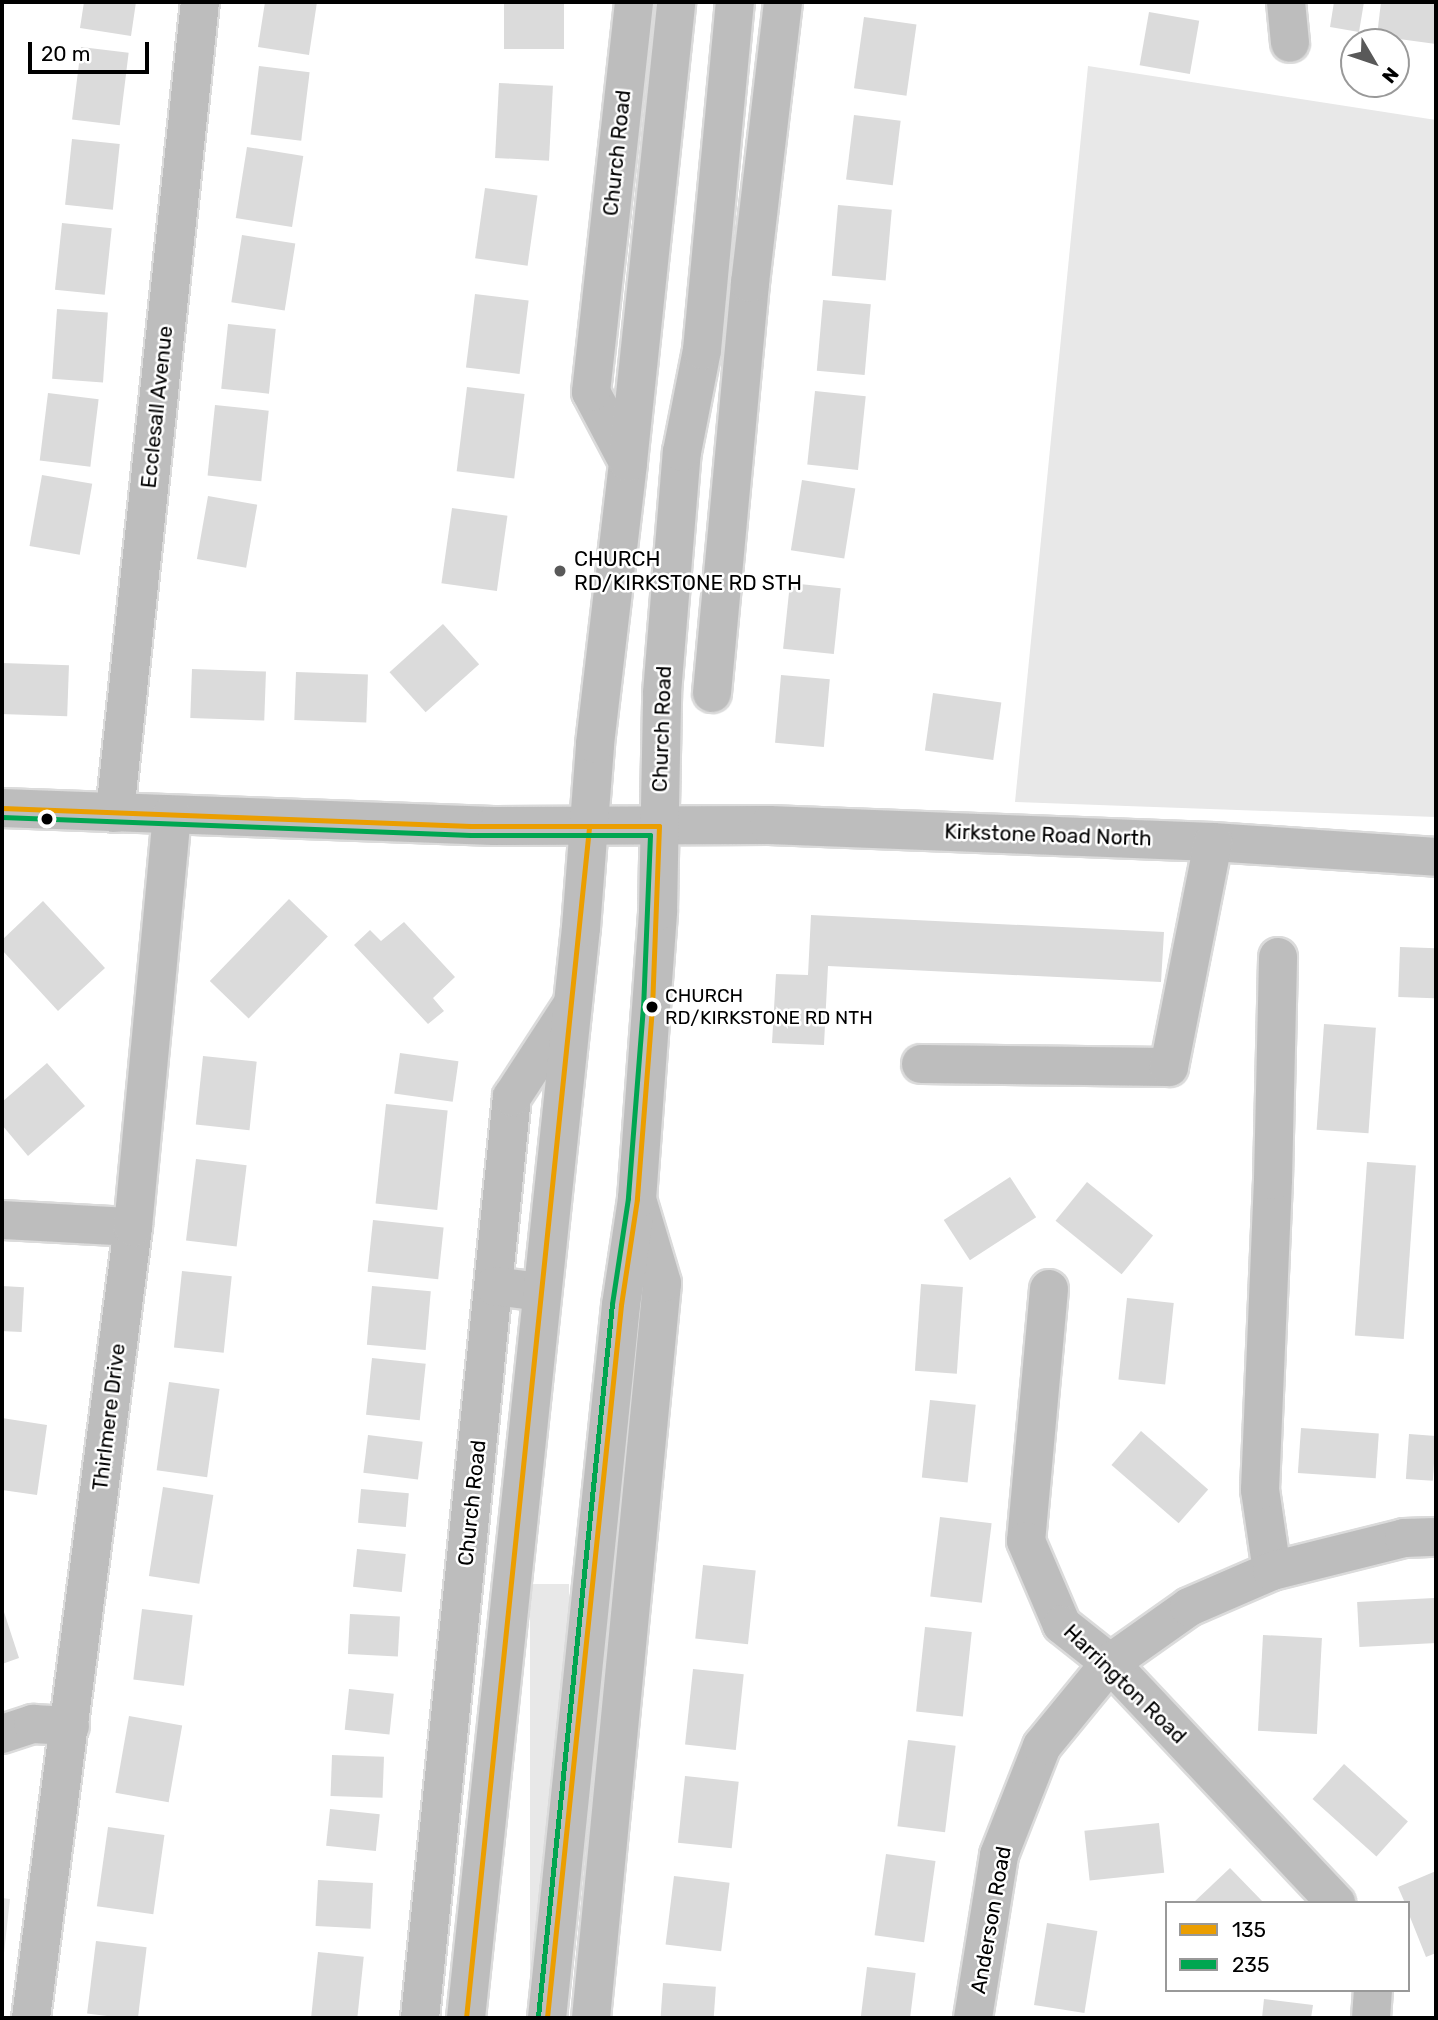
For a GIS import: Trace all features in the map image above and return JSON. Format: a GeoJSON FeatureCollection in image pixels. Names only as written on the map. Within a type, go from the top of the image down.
{"type":"FeatureCollection","features":[{"type":"Feature","properties":{"kind":"main road","name":"Ecclesall Avenue"},"geometry":{"type":"LineString","coordinates":[[115,813],[200,2]]}},
{"type":"Feature","properties":{"kind":"main road","name":"Church Road"},"geometry":{"type":"LineString","coordinates":[[628,462],[591,392],[634,2]]}},
{"type":"Feature","properties":{"kind":"main road","name":"Church Road"},"geometry":{"type":"LineString","coordinates":[[466,2018],[572,1005],[594,744],[628,462],[676,2]]}},
{"type":"Feature","properties":{"kind":"main road","name":"Church Road"},"geometry":{"type":"LineString","coordinates":[[547,2018],[621,1305],[637,1199],[652,1007],[662,693],[682,452],[702,350],[736,2]]}},
{"type":"Feature","properties":{"kind":"main road"},"geometry":{"type":"LineString","coordinates":[[712,692],[750,283],[783,2]]}},
{"type":"Feature","properties":{"kind":"main road"},"geometry":{"type":"LineString","coordinates":[[1286,2],[1290,43]]}},
{"type":"Feature","properties":{"kind":"main road"},"geometry":{"type":"LineString","coordinates":[[709,280],[750,283]]}},
{"type":"Feature","properties":{"kind":"main road"},"geometry":{"type":"LineString","coordinates":[[671,594],[720,596]]}},
{"type":"Feature","properties":{"kind":"main road","name":"Kirkstone Road North"},"geometry":{"type":"LineString","coordinates":[[2,808],[471,826],[769,825],[1213,842],[1436,857]]}},
{"type":"Feature","properties":{"kind":"main road","name":"Thirlmere Drive"},"geometry":{"type":"LineString","coordinates":[[30,2018],[133,1227],[172,814]]}},
{"type":"Feature","properties":{"kind":"main road"},"geometry":{"type":"LineString","coordinates":[[920,1064],[1170,1067],[1213,842]]}},
{"type":"Feature","properties":{"kind":"main road"},"geometry":{"type":"LineString","coordinates":[[1272,1571],[1260,1489],[1273,1208],[1278,957]]}},
{"type":"Feature","properties":{"kind":"main road","name":"Church Road"},"geometry":{"type":"LineString","coordinates":[[420,2018],[512,1097],[572,1005]]}},
{"type":"Feature","properties":{"kind":"main road","name":"Church Road"},"geometry":{"type":"LineString","coordinates":[[591,2018],[662,1283],[637,1199]]}},
{"type":"Feature","properties":{"kind":"main road"},"geometry":{"type":"LineString","coordinates":[[2,1220],[133,1227]]}},
{"type":"Feature","properties":{"kind":"main road"},"geometry":{"type":"LineString","coordinates":[[494,1286],[541,1292]]}},
{"type":"Feature","properties":{"kind":"main road","name":"Harrington Road"},"geometry":{"type":"LineString","coordinates":[[1049,1289],[1026,1541],[1062,1625],[1111,1663],[1334,1901]]}},
{"type":"Feature","properties":{"kind":"main road","name":"Anderson Road"},"geometry":{"type":"LineString","coordinates":[[973,2018],[999,1854],[1042,1746],[1111,1663],[1189,1607],[1272,1571],[1404,1538],[1436,1537]]}},
{"type":"Feature","properties":{"kind":"main road"},"geometry":{"type":"LineString","coordinates":[[2,1734],[33,1724],[70,1726]]}},
{"type":"Feature","properties":{"kind":"main road"},"geometry":{"type":"LineString","coordinates":[[1371,2018],[1373,1992]]}},
{"type":"Feature","properties":{"kind":"shaded area"},"geometry":{"type":"Polygon","coordinates":[[[1088,66],[1436,120],[1436,817],[1015,802],[1088,66]]]}},
{"type":"Feature","properties":{"kind":"shaded area"},"geometry":{"type":"Polygon","coordinates":[[[530,1584],[569,1584],[569,2018],[530,2018],[530,1584]]]}},
{"type":"Feature","properties":{"kind":"shaded area"},"geometry":{"type":"Polygon","coordinates":[[[2,1898],[10,1899],[2,1971],[2,1898]]]}},
{"type":"Feature","properties":{"kind":"building"},"geometry":{"type":"Polygon","coordinates":[[[84,2],[136,2],[131,36],[80,28],[84,2]]]}},
{"type":"Feature","properties":{"kind":"building"},"geometry":{"type":"Polygon","coordinates":[[[265,2],[317,2],[309,55],[258,47],[265,2]]]}},
{"type":"Feature","properties":{"kind":"building"},"geometry":{"type":"Polygon","coordinates":[[[504,2],[564,2],[564,49],[504,49],[504,2]]]}},
{"type":"Feature","properties":{"kind":"building"},"geometry":{"type":"Polygon","coordinates":[[[1334,2],[1364,2],[1360,28],[1330,27],[1334,2]]]}},
{"type":"Feature","properties":{"kind":"building"},"geometry":{"type":"Polygon","coordinates":[[[1381,2],[1436,2],[1436,44],[1410,40],[1410,28],[1378,28],[1381,2]]]}},
{"type":"Feature","properties":{"kind":"building"},"geometry":{"type":"Polygon","coordinates":[[[1149,12],[1199,21],[1190,74],[1140,65],[1149,12]]]}},
{"type":"Feature","properties":{"kind":"building"},"geometry":{"type":"Polygon","coordinates":[[[864,17],[916,24],[906,96],[854,88],[864,17]]]}},
{"type":"Feature","properties":{"kind":"building"},"geometry":{"type":"Polygon","coordinates":[[[81,47],[129,53],[120,125],[72,119],[81,47]]]}},
{"type":"Feature","properties":{"kind":"building"},"geometry":{"type":"Polygon","coordinates":[[[259,66],[310,72],[301,141],[251,134],[259,66]]]}},
{"type":"Feature","properties":{"kind":"building"},"geometry":{"type":"Polygon","coordinates":[[[499,83],[553,86],[549,161],[495,158],[499,83]]]}},
{"type":"Feature","properties":{"kind":"building"},"geometry":{"type":"Polygon","coordinates":[[[854,115],[901,121],[893,185],[846,180],[854,115]]]}},
{"type":"Feature","properties":{"kind":"building"},"geometry":{"type":"Polygon","coordinates":[[[72,139],[120,144],[113,210],[65,205],[72,139]]]}},
{"type":"Feature","properties":{"kind":"building"},"geometry":{"type":"Polygon","coordinates":[[[247,147],[303,156],[292,227],[236,218],[247,147]]]}},
{"type":"Feature","properties":{"kind":"building"},"geometry":{"type":"Polygon","coordinates":[[[485,188],[537,195],[528,266],[475,258],[485,188]]]}},
{"type":"Feature","properties":{"kind":"building"},"geometry":{"type":"Polygon","coordinates":[[[838,205],[892,210],[886,280],[832,276],[838,205]]]}},
{"type":"Feature","properties":{"kind":"building"},"geometry":{"type":"Polygon","coordinates":[[[62,223],[112,228],[105,295],[55,290],[62,223]]]}},
{"type":"Feature","properties":{"kind":"building"},"geometry":{"type":"Polygon","coordinates":[[[242,235],[295,243],[285,311],[231,302],[242,235]]]}},
{"type":"Feature","properties":{"kind":"building"},"geometry":{"type":"Polygon","coordinates":[[[475,294],[529,301],[520,374],[466,367],[475,294]]]}},
{"type":"Feature","properties":{"kind":"building"},"geometry":{"type":"Polygon","coordinates":[[[823,300],[871,304],[865,375],[817,371],[823,300]]]}},
{"type":"Feature","properties":{"kind":"building"},"geometry":{"type":"Polygon","coordinates":[[[57,309],[108,313],[103,382],[52,379],[57,309]]]}},
{"type":"Feature","properties":{"kind":"building"},"geometry":{"type":"Polygon","coordinates":[[[228,324],[276,329],[269,394],[221,389],[228,324]]]}},
{"type":"Feature","properties":{"kind":"building"},"geometry":{"type":"Polygon","coordinates":[[[467,387],[525,394],[514,478],[457,471],[467,387]]]}},
{"type":"Feature","properties":{"kind":"building"},"geometry":{"type":"Polygon","coordinates":[[[815,391],[866,396],[858,470],[807,465],[815,391]]]}},
{"type":"Feature","properties":{"kind":"building"},"geometry":{"type":"Polygon","coordinates":[[[48,393],[99,399],[90,467],[40,460],[48,393]]]}},
{"type":"Feature","properties":{"kind":"building"},"geometry":{"type":"Polygon","coordinates":[[[215,405],[269,411],[261,481],[208,476],[215,405]]]}},
{"type":"Feature","properties":{"kind":"building"},"geometry":{"type":"Polygon","coordinates":[[[42,475],[92,484],[80,555],[29,546],[42,475]]]}},
{"type":"Feature","properties":{"kind":"building"},"geometry":{"type":"Polygon","coordinates":[[[802,480],[855,488],[844,559],[791,550],[802,480]]]}},
{"type":"Feature","properties":{"kind":"building"},"geometry":{"type":"Polygon","coordinates":[[[208,496],[257,505],[246,568],[197,559],[208,496]]]}},
{"type":"Feature","properties":{"kind":"building"},"geometry":{"type":"Polygon","coordinates":[[[452,508],[507,516],[497,591],[441,583],[452,508]]]}},
{"type":"Feature","properties":{"kind":"building"},"geometry":{"type":"Polygon","coordinates":[[[790,583],[841,588],[834,654],[783,649],[790,583]]]}},
{"type":"Feature","properties":{"kind":"building"},"geometry":{"type":"Polygon","coordinates":[[[443,624],[479,664],[426,712],[389,672],[443,624]]]}},
{"type":"Feature","properties":{"kind":"building"},"geometry":{"type":"Polygon","coordinates":[[[2,663],[69,665],[67,716],[2,714],[2,663]]]}},
{"type":"Feature","properties":{"kind":"building"},"geometry":{"type":"Polygon","coordinates":[[[192,669],[266,672],[264,721],[190,718],[192,669]]]}},
{"type":"Feature","properties":{"kind":"building"},"geometry":{"type":"Polygon","coordinates":[[[296,672],[368,675],[366,722],[294,720],[296,672]]]}},
{"type":"Feature","properties":{"kind":"building"},"geometry":{"type":"Polygon","coordinates":[[[781,675],[830,679],[824,747],[775,743],[781,675]]]}},
{"type":"Feature","properties":{"kind":"building"},"geometry":{"type":"Polygon","coordinates":[[[933,693],[1001,703],[993,760],[925,750],[933,693]]]}},
{"type":"Feature","properties":{"kind":"building"},"geometry":{"type":"Polygon","coordinates":[[[289,899],[328,937],[249,1019],[210,981],[289,899]]]}},
{"type":"Feature","properties":{"kind":"building"},"geometry":{"type":"Polygon","coordinates":[[[43,901],[105,968],[58,1011],[2,950],[2,940],[43,901]]]}},
{"type":"Feature","properties":{"kind":"building"},"geometry":{"type":"Polygon","coordinates":[[[811,915],[1164,932],[1161,982],[828,966],[824,1045],[772,1043],[776,974],[808,975],[811,915]]]}},
{"type":"Feature","properties":{"kind":"building"},"geometry":{"type":"Polygon","coordinates":[[[404,922],[455,977],[433,998],[444,1011],[428,1024],[354,945],[370,930],[381,941],[404,922]]]}},
{"type":"Feature","properties":{"kind":"building"},"geometry":{"type":"Polygon","coordinates":[[[1400,947],[1436,948],[1434,998],[1398,997],[1400,947]]]}},
{"type":"Feature","properties":{"kind":"building"},"geometry":{"type":"Polygon","coordinates":[[[1324,1024],[1376,1028],[1368,1133],[1317,1130],[1324,1024]]]}},
{"type":"Feature","properties":{"kind":"building"},"geometry":{"type":"Polygon","coordinates":[[[400,1053],[458,1061],[453,1102],[394,1094],[400,1053]]]}},
{"type":"Feature","properties":{"kind":"building"},"geometry":{"type":"Polygon","coordinates":[[[203,1056],[257,1062],[249,1130],[196,1125],[203,1056]]]}},
{"type":"Feature","properties":{"kind":"building"},"geometry":{"type":"Polygon","coordinates":[[[47,1063],[85,1106],[28,1156],[2,1125],[2,1102],[47,1063]]]}},
{"type":"Feature","properties":{"kind":"building"},"geometry":{"type":"Polygon","coordinates":[[[386,1104],[448,1110],[437,1210],[376,1203],[386,1104]]]}},
{"type":"Feature","properties":{"kind":"building"},"geometry":{"type":"Polygon","coordinates":[[[196,1159],[247,1165],[237,1247],[186,1240],[196,1159]]]}},
{"type":"Feature","properties":{"kind":"building"},"geometry":{"type":"Polygon","coordinates":[[[1367,1162],[1416,1165],[1404,1339],[1355,1336],[1367,1162]]]}},
{"type":"Feature","properties":{"kind":"building"},"geometry":{"type":"Polygon","coordinates":[[[1010,1177],[1036,1217],[970,1260],[944,1220],[1010,1177]]]}},
{"type":"Feature","properties":{"kind":"building"},"geometry":{"type":"Polygon","coordinates":[[[1087,1182],[1153,1235],[1122,1274],[1056,1221],[1087,1182]]]}},
{"type":"Feature","properties":{"kind":"building"},"geometry":{"type":"Polygon","coordinates":[[[373,1220],[444,1227],[438,1279],[368,1272],[373,1220]]]}},
{"type":"Feature","properties":{"kind":"building"},"geometry":{"type":"Polygon","coordinates":[[[182,1271],[232,1276],[224,1353],[174,1348],[182,1271]]]}},
{"type":"Feature","properties":{"kind":"building"},"geometry":{"type":"Polygon","coordinates":[[[921,1284],[963,1287],[957,1374],[915,1371],[921,1284]]]}},
{"type":"Feature","properties":{"kind":"building"},"geometry":{"type":"Polygon","coordinates":[[[2,1286],[24,1287],[22,1332],[2,1331],[2,1286]]]}},
{"type":"Feature","properties":{"kind":"building"},"geometry":{"type":"Polygon","coordinates":[[[372,1286],[431,1291],[426,1350],[367,1345],[372,1286]]]}},
{"type":"Feature","properties":{"kind":"building"},"geometry":{"type":"Polygon","coordinates":[[[1127,1298],[1174,1303],[1165,1384],[1118,1380],[1127,1298]]]}},
{"type":"Feature","properties":{"kind":"building"},"geometry":{"type":"Polygon","coordinates":[[[372,1358],[426,1364],[420,1420],[366,1415],[372,1358]]]}},
{"type":"Feature","properties":{"kind":"building"},"geometry":{"type":"Polygon","coordinates":[[[169,1382],[220,1389],[207,1477],[157,1470],[169,1382]]]}},
{"type":"Feature","properties":{"kind":"building"},"geometry":{"type":"Polygon","coordinates":[[[930,1400],[976,1405],[968,1482],[922,1478],[930,1400]]]}},
{"type":"Feature","properties":{"kind":"building"},"geometry":{"type":"Polygon","coordinates":[[[2,1418],[47,1425],[37,1495],[2,1490],[2,1418]]]}},
{"type":"Feature","properties":{"kind":"building"},"geometry":{"type":"Polygon","coordinates":[[[1301,1428],[1379,1433],[1376,1478],[1298,1473],[1301,1428]]]}},
{"type":"Feature","properties":{"kind":"building"},"geometry":{"type":"Polygon","coordinates":[[[1141,1431],[1208,1489],[1179,1523],[1111,1465],[1141,1431]]]}},
{"type":"Feature","properties":{"kind":"building"},"geometry":{"type":"Polygon","coordinates":[[[1409,1434],[1436,1436],[1433,1481],[1406,1479],[1409,1434]]]}},
{"type":"Feature","properties":{"kind":"building"},"geometry":{"type":"Polygon","coordinates":[[[368,1435],[423,1442],[418,1479],[363,1473],[368,1435]]]}},
{"type":"Feature","properties":{"kind":"building"},"geometry":{"type":"Polygon","coordinates":[[[163,1487],[213,1495],[199,1584],[149,1576],[163,1487]]]}},
{"type":"Feature","properties":{"kind":"building"},"geometry":{"type":"Polygon","coordinates":[[[361,1489],[409,1493],[406,1527],[358,1523],[361,1489]]]}},
{"type":"Feature","properties":{"kind":"building"},"geometry":{"type":"Polygon","coordinates":[[[940,1517],[992,1523],[982,1603],[930,1596],[940,1517]]]}},
{"type":"Feature","properties":{"kind":"building"},"geometry":{"type":"Polygon","coordinates":[[[357,1549],[406,1554],[402,1592],[353,1587],[357,1549]]]}},
{"type":"Feature","properties":{"kind":"building"},"geometry":{"type":"Polygon","coordinates":[[[703,1565],[756,1571],[748,1644],[695,1639],[703,1565]]]}},
{"type":"Feature","properties":{"kind":"building"},"geometry":{"type":"Polygon","coordinates":[[[1434,1598],[1436,1643],[1359,1647],[1357,1602],[1434,1598]]]}},
{"type":"Feature","properties":{"kind":"building"},"geometry":{"type":"Polygon","coordinates":[[[142,1609],[193,1615],[184,1686],[133,1679],[142,1609]]]}},
{"type":"Feature","properties":{"kind":"building"},"geometry":{"type":"Polygon","coordinates":[[[4,1612],[19,1658],[2,1664],[2,1613],[4,1612]]]}},
{"type":"Feature","properties":{"kind":"building"},"geometry":{"type":"Polygon","coordinates":[[[350,1614],[400,1617],[398,1657],[348,1654],[350,1614]]]}},
{"type":"Feature","properties":{"kind":"building"},"geometry":{"type":"Polygon","coordinates":[[[925,1627],[972,1632],[963,1716],[916,1712],[925,1627]]]}},
{"type":"Feature","properties":{"kind":"building"},"geometry":{"type":"Polygon","coordinates":[[[1263,1635],[1322,1638],[1317,1734],[1258,1731],[1263,1635]]]}},
{"type":"Feature","properties":{"kind":"building"},"geometry":{"type":"Polygon","coordinates":[[[693,1669],[744,1674],[736,1750],[685,1745],[693,1669]]]}},
{"type":"Feature","properties":{"kind":"building"},"geometry":{"type":"Polygon","coordinates":[[[349,1689],[394,1694],[389,1734],[345,1730],[349,1689]]]}},
{"type":"Feature","properties":{"kind":"building"},"geometry":{"type":"Polygon","coordinates":[[[129,1716],[182,1725],[169,1802],[115,1793],[129,1716]]]}},
{"type":"Feature","properties":{"kind":"building"},"geometry":{"type":"Polygon","coordinates":[[[908,1740],[956,1746],[945,1832],[897,1826],[908,1740]]]}},
{"type":"Feature","properties":{"kind":"building"},"geometry":{"type":"Polygon","coordinates":[[[332,1755],[384,1757],[383,1798],[331,1796],[332,1755]]]}},
{"type":"Feature","properties":{"kind":"building"},"geometry":{"type":"Polygon","coordinates":[[[1344,1764],[1408,1822],[1376,1856],[1313,1799],[1344,1764]]]}},
{"type":"Feature","properties":{"kind":"building"},"geometry":{"type":"Polygon","coordinates":[[[685,1776],[739,1782],[732,1848],[678,1843],[685,1776]]]}},
{"type":"Feature","properties":{"kind":"building"},"geometry":{"type":"Polygon","coordinates":[[[330,1809],[380,1814],[376,1851],[326,1846],[330,1809]]]}},
{"type":"Feature","properties":{"kind":"building"},"geometry":{"type":"Polygon","coordinates":[[[1159,1823],[1164,1873],[1090,1881],[1084,1831],[1159,1823]]]}},
{"type":"Feature","properties":{"kind":"building"},"geometry":{"type":"Polygon","coordinates":[[[108,1827],[164,1835],[153,1914],[97,1906],[108,1827]]]}},
{"type":"Feature","properties":{"kind":"building"},"geometry":{"type":"Polygon","coordinates":[[[886,1854],[936,1861],[924,1942],[875,1935],[886,1854]]]}},
{"type":"Feature","properties":{"kind":"building"},"geometry":{"type":"Polygon","coordinates":[[[1230,1868],[1262,1901],[1195,1901],[1230,1868]]]}},
{"type":"Feature","properties":{"kind":"building"},"geometry":{"type":"Polygon","coordinates":[[[1436,1871],[1436,1953],[1426,1957],[1410,1917],[1410,1901],[1404,1901],[1398,1887],[1436,1871]]]}},
{"type":"Feature","properties":{"kind":"building"},"geometry":{"type":"Polygon","coordinates":[[[674,1876],[730,1883],[721,1951],[666,1944],[674,1876]]]}},
{"type":"Feature","properties":{"kind":"building"},"geometry":{"type":"Polygon","coordinates":[[[318,1880],[373,1883],[371,1929],[316,1926],[318,1880]]]}},
{"type":"Feature","properties":{"kind":"building"},"geometry":{"type":"Polygon","coordinates":[[[1047,1923],[1097,1931],[1084,2013],[1034,2005],[1047,1923]]]}},
{"type":"Feature","properties":{"kind":"building"},"geometry":{"type":"Polygon","coordinates":[[[96,1941],[147,1947],[138,2018],[87,2013],[96,1941]]]}},
{"type":"Feature","properties":{"kind":"building"},"geometry":{"type":"Polygon","coordinates":[[[318,1952],[364,1957],[357,2018],[311,2018],[318,1952]]]}},
{"type":"Feature","properties":{"kind":"building"},"geometry":{"type":"Polygon","coordinates":[[[867,1967],[916,1973],[910,2018],[861,2018],[867,1967]]]}},
{"type":"Feature","properties":{"kind":"building"},"geometry":{"type":"Polygon","coordinates":[[[663,1983],[716,1987],[714,2018],[661,2018],[663,1983]]]}},
{"type":"Feature","properties":{"kind":"building"},"geometry":{"type":"Polygon","coordinates":[[[1264,1999],[1313,2005],[1311,2018],[1262,2018],[1264,1999]]]}},
{"type":"Feature","properties":{"kind":"transit line","name":"135"},"geometry":{"type":"LineString","coordinates":[[2,808],[471,826],[659,826],[652,1007],[637,1199],[621,1305],[547,2018]]}},
{"type":"Feature","properties":{"kind":"transit line","name":"235"},"geometry":{"type":"LineString","coordinates":[[2,817],[471,835],[650,835],[643,1006],[628,1198],[612,1304],[538,2017]]}},
{"type":"Feature","properties":{"kind":"transit line","name":"135"},"geometry":{"type":"LineString","coordinates":[[466,2018],[589,827]]}},
{"type":"Feature","properties":{"kind":"place","name":"CHURCH RD/KIRKSTONE RD STH"},"geometry":{"type":"Point","coordinates":[560,571]}},
{"type":"Feature","properties":{"kind":"place","name":"CHURCH RD/KIRKSTONE RD NTH"},"geometry":{"type":"Point","coordinates":[652,1007]}}]}
